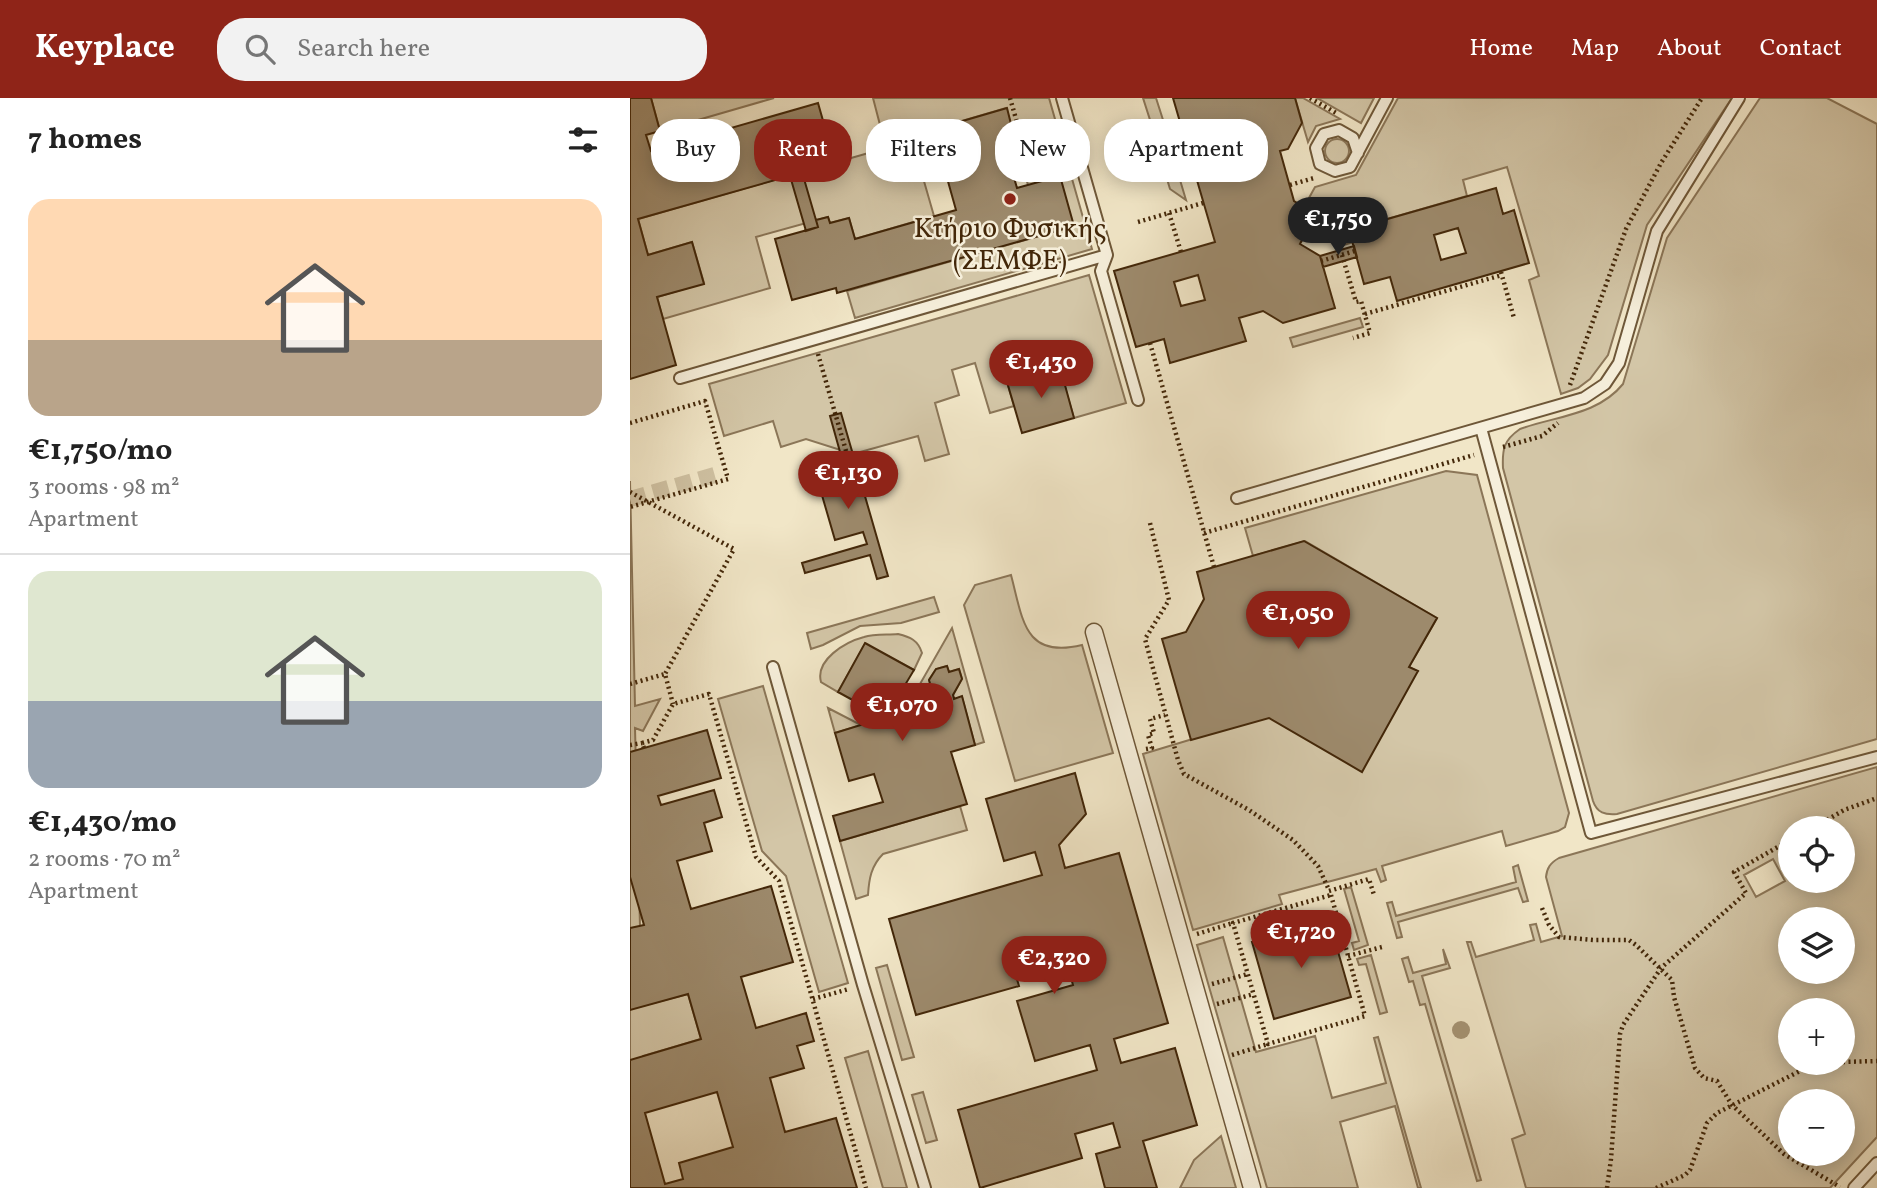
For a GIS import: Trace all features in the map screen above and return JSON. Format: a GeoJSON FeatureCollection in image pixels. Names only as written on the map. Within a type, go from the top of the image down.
{"type":"FeatureCollection","features":[{"type":"Feature","properties":{"kind":"street"},"geometry":{"type":"LineString","coordinates":[[1094,632],[1252,1188]]}},
{"type":"Feature","properties":{"kind":"lane"},"geometry":{"type":"LineString","coordinates":[[1062,98],[1068,119]]}},
{"type":"Feature","properties":{"kind":"lane"},"geometry":{"type":"LineString","coordinates":[[1358,153],[1387,98]]}},
{"type":"Feature","properties":{"kind":"lane"},"geometry":{"type":"LineString","coordinates":[[1237,498],[1564,404],[1598,391],[1615,369],[1657,230],[1739,98]]}},
{"type":"Feature","properties":{"kind":"lane"},"geometry":{"type":"LineString","coordinates":[[1086,182],[1107,255],[1101,271],[1138,400]]}},
{"type":"Feature","properties":{"kind":"lane"},"geometry":{"type":"LineString","coordinates":[[685,377],[1107,255]]}},
{"type":"Feature","properties":{"kind":"lane"},"geometry":{"type":"LineString","coordinates":[[1481,428],[1591,833],[1877,757]]}},
{"type":"Feature","properties":{"kind":"lane"},"geometry":{"type":"LineString","coordinates":[[773,667],[863,985],[925,1188]]}},
{"type":"Feature","properties":{"kind":"lane"},"geometry":{"type":"LineString","coordinates":[[1854,1188],[1877,1163]]}},
{"type":"Feature","properties":{"kind":"path"},"geometry":{"type":"LineString","coordinates":[[1010,98],[1016,119]]}},
{"type":"Feature","properties":{"kind":"path"},"geometry":{"type":"LineString","coordinates":[[1204,533],[1542,436],[1552,430],[1558,424],[1626,229],[1661,163],[1702,98]]}},
{"type":"Feature","properties":{"kind":"path"},"geometry":{"type":"LineString","coordinates":[[1138,222],[1203,203]]}},
{"type":"Feature","properties":{"kind":"path"},"geometry":{"type":"LineString","coordinates":[[1173,212],[1181,252]]}},
{"type":"Feature","properties":{"kind":"path"},"geometry":{"type":"LineString","coordinates":[[1321,261],[1355,251]]}},
{"type":"Feature","properties":{"kind":"path"},"geometry":{"type":"LineString","coordinates":[[1342,255],[1356,302],[1361,301],[1370,333],[1353,338]]}},
{"type":"Feature","properties":{"kind":"path"},"geometry":{"type":"LineString","coordinates":[[1365,314],[1501,273],[1514,318]]}},
{"type":"Feature","properties":{"kind":"path"},"geometry":{"type":"LineString","coordinates":[[814,339],[855,482]]}},
{"type":"Feature","properties":{"kind":"path"},"geometry":{"type":"LineString","coordinates":[[1150,343],[1214,567]]}},
{"type":"Feature","properties":{"kind":"path"},"geometry":{"type":"LineString","coordinates":[[630,422],[705,401],[728,478],[630,507]]}},
{"type":"Feature","properties":{"kind":"path"},"geometry":{"type":"LineString","coordinates":[[630,492],[734,549],[665,674],[673,704],[653,740],[643,746],[630,745]]}},
{"type":"Feature","properties":{"kind":"path"},"geometry":{"type":"LineString","coordinates":[[1150,523],[1169,600],[1145,639],[1184,774],[1249,810],[1293,839],[1318,866],[1330,893],[1365,1016],[1216,1059]]}},
{"type":"Feature","properties":{"kind":"path"},"geometry":{"type":"LineString","coordinates":[[630,684],[665,674]]}},
{"type":"Feature","properties":{"kind":"path"},"geometry":{"type":"LineString","coordinates":[[673,704],[709,694],[756,857],[779,881],[866,1188]]}},
{"type":"Feature","properties":{"kind":"path"},"geometry":{"type":"LineString","coordinates":[[1152,748],[1148,735],[1154,733],[1150,719],[1165,715]]}},
{"type":"Feature","properties":{"kind":"path"},"geometry":{"type":"LineString","coordinates":[[1834,816],[1877,798]]}},
{"type":"Feature","properties":{"kind":"path"},"geometry":{"type":"LineString","coordinates":[[1606,1188],[1611,1159],[1620,1034],[1629,1015],[1661,968],[1746,893],[1734,872],[1778,848]]}},
{"type":"Feature","properties":{"kind":"path"},"geometry":{"type":"LineString","coordinates":[[1181,938],[1369,879],[1374,895]]}},
{"type":"Feature","properties":{"kind":"path"},"geometry":{"type":"LineString","coordinates":[[1542,908],[1549,925],[1559,937],[1629,940],[1661,968],[1674,986],[1674,998],[1695,1068],[1704,1078],[1717,1081],[1732,1105],[1784,1154],[1833,1185]]}},
{"type":"Feature","properties":{"kind":"path"},"geometry":{"type":"LineString","coordinates":[[1233,923],[1268,1044]]}},
{"type":"Feature","properties":{"kind":"path"},"geometry":{"type":"LineString","coordinates":[[1348,956],[1382,947]]}},
{"type":"Feature","properties":{"kind":"path"},"geometry":{"type":"LineString","coordinates":[[1196,989],[1248,974]]}},
{"type":"Feature","properties":{"kind":"path"},"geometry":{"type":"LineString","coordinates":[[813,999],[863,985]]}},
{"type":"Feature","properties":{"kind":"path"},"geometry":{"type":"LineString","coordinates":[[1202,1009],[1254,994]]}},
{"type":"Feature","properties":{"kind":"path"},"geometry":{"type":"LineString","coordinates":[[1855,1062],[1877,1061]]}},
{"type":"Feature","properties":{"kind":"path"},"geometry":{"type":"LineString","coordinates":[[1656,1188],[1690,1170],[1707,1123],[1717,1113],[1792,1075]]}},
{"type":"Feature","properties":{"kind":"shaded area"},"geometry":{"type":"Polygon","coordinates":[[[651,98],[774,98],[701,119],[657,119],[651,98]]]}},
{"type":"Feature","properties":{"kind":"shaded area"},"geometry":{"type":"Polygon","coordinates":[[[873,98],[1049,98],[1055,119],[1009,119],[1006,108],[969,119],[878,119],[873,98]]]}},
{"type":"Feature","properties":{"kind":"shaded area"},"geometry":{"type":"Polygon","coordinates":[[[1143,98],[1156,98],[1163,119],[1150,119],[1143,98]]]}},
{"type":"Feature","properties":{"kind":"shaded area"},"geometry":{"type":"Polygon","coordinates":[[[1295,98],[1303,98],[1340,119],[1316,126],[1308,142],[1295,98]]]}},
{"type":"Feature","properties":{"kind":"shaded area"},"geometry":{"type":"Polygon","coordinates":[[[1317,98],[1374,98],[1361,123],[1317,98]]]}},
{"type":"Feature","properties":{"kind":"shaded area"},"geometry":{"type":"Polygon","coordinates":[[[1398,98],[1732,98],[1647,225],[1608,355],[1590,379],[1578,388],[1561,394],[1529,280],[1539,276],[1507,167],[1463,180],[1467,196],[1349,230],[1353,242],[1341,246],[1310,226],[1316,214],[1304,207],[1315,187],[1356,175],[1398,98]]]}},
{"type":"Feature","properties":{"kind":"shaded area"},"geometry":{"type":"Polygon","coordinates":[[[1760,98],[1827,98],[1877,124],[1877,739],[1617,814],[1605,813],[1599,811],[1593,801],[1503,468],[1504,450],[1510,437],[1520,429],[1589,408],[1613,394],[1623,384],[1667,238],[1760,98]]]}},
{"type":"Feature","properties":{"kind":"shaded area"},"geometry":{"type":"Polygon","coordinates":[[[1337,139],[1348,146],[1349,151],[1342,162],[1337,163],[1326,156],[1325,151],[1332,140],[1337,139]]]}},
{"type":"Feature","properties":{"kind":"shaded area"},"geometry":{"type":"Polygon","coordinates":[[[866,154],[866,182],[924,182],[934,216],[855,239],[849,218],[830,223],[828,217],[756,237],[770,288],[663,319],[657,297],[704,283],[692,242],[648,255],[638,219],[767,182],[852,182],[852,158],[866,154]]]}},
{"type":"Feature","properties":{"kind":"shaded area"},"geometry":{"type":"Polygon","coordinates":[[[1027,182],[1073,182],[1092,249],[855,318],[847,291],[1074,226],[1027,182]]]}},
{"type":"Feature","properties":{"kind":"shaded area"},"geometry":{"type":"Polygon","coordinates":[[[1168,182],[1181,182],[1186,200],[1170,189],[1168,182]]]}},
{"type":"Feature","properties":{"kind":"shaded area"},"geometry":{"type":"Polygon","coordinates":[[[1089,275],[1126,403],[1074,418],[1059,367],[1007,382],[1014,406],[990,413],[975,363],[952,370],[959,395],[935,403],[949,454],[925,461],[918,436],[853,454],[806,439],[781,447],[773,421],[724,436],[709,384],[1089,275]]]}},
{"type":"Feature","properties":{"kind":"shaded area"},"geometry":{"type":"Polygon","coordinates":[[[1360,318],[1363,327],[1293,347],[1290,338],[1360,318]]]}},
{"type":"Feature","properties":{"kind":"shaded area"},"geometry":{"type":"Polygon","coordinates":[[[1446,471],[1477,475],[1569,813],[1565,827],[1506,846],[1502,831],[1382,866],[1386,880],[1381,882],[1376,869],[1279,895],[1282,904],[1193,930],[1143,754],[1417,671],[1409,667],[1437,618],[1305,541],[1253,556],[1245,528],[1446,471]]]}},
{"type":"Feature","properties":{"kind":"shaded area"},"geometry":{"type":"Polygon","coordinates":[[[630,481],[635,706],[660,699],[643,731],[635,728],[642,1006],[688,994],[701,1039],[643,1056],[645,1188],[630,1188],[630,481]]]}},
{"type":"Feature","properties":{"kind":"shaded area"},"geometry":{"type":"Polygon","coordinates":[[[1011,575],[1023,621],[1037,641],[1063,648],[1082,645],[1113,753],[1015,781],[964,605],[975,585],[1011,575]]]}},
{"type":"Feature","properties":{"kind":"shaded area"},"geometry":{"type":"Polygon","coordinates":[[[934,597],[939,612],[901,623],[860,626],[811,649],[807,633],[934,597]]]}},
{"type":"Feature","properties":{"kind":"shaded area"},"geometry":{"type":"Polygon","coordinates":[[[952,628],[984,742],[975,745],[962,697],[954,699],[953,695],[962,679],[959,669],[949,672],[947,666],[936,669],[929,680],[935,700],[940,703],[916,691],[952,628]]]}},
{"type":"Feature","properties":{"kind":"shaded area"},"geometry":{"type":"Polygon","coordinates":[[[898,634],[913,640],[922,653],[914,670],[865,644],[838,692],[821,682],[823,666],[840,648],[868,636],[898,634]]]}},
{"type":"Feature","properties":{"kind":"shaded area"},"geometry":{"type":"Polygon","coordinates":[[[763,686],[848,983],[819,992],[786,876],[762,851],[718,699],[763,686]]]}},
{"type":"Feature","properties":{"kind":"shaded area"},"geometry":{"type":"Polygon","coordinates":[[[828,708],[861,725],[835,733],[828,708]]]}},
{"type":"Feature","properties":{"kind":"shaded area"},"geometry":{"type":"Polygon","coordinates":[[[1877,767],[1877,1137],[1855,1161],[1855,1089],[1778,1089],[1778,1166],[1850,1166],[1830,1188],[1526,1188],[1512,1139],[1525,1134],[1467,942],[1471,942],[1476,957],[1534,940],[1530,925],[1536,924],[1541,942],[1562,936],[1546,877],[1553,862],[1559,858],[1877,767]]]}},
{"type":"Feature","properties":{"kind":"shaded area"},"geometry":{"type":"Polygon","coordinates":[[[960,806],[967,830],[883,854],[871,873],[868,895],[856,899],[840,841],[960,806]]]}},
{"type":"Feature","properties":{"kind":"shaded area"},"geometry":{"type":"Polygon","coordinates":[[[1518,865],[1528,901],[1523,902],[1518,888],[1398,922],[1402,937],[1397,938],[1387,903],[1392,902],[1396,916],[1516,882],[1513,867],[1518,865]]]}},
{"type":"Feature","properties":{"kind":"shaded area"},"geometry":{"type":"Polygon","coordinates":[[[1351,887],[1368,945],[1354,950],[1352,943],[1359,941],[1344,889],[1351,887]]]}},
{"type":"Feature","properties":{"kind":"shaded area"},"geometry":{"type":"Polygon","coordinates":[[[1223,937],[1256,1052],[1315,1036],[1332,1098],[1386,1083],[1374,1038],[1378,1037],[1421,1188],[1418,1188],[1395,1106],[1340,1122],[1358,1188],[1267,1188],[1197,945],[1223,937]]]}},
{"type":"Feature","properties":{"kind":"shaded area"},"geometry":{"type":"Polygon","coordinates":[[[1443,949],[1450,968],[1422,976],[1481,1180],[1477,1181],[1425,1004],[1420,1005],[1413,981],[1409,982],[1402,959],[1408,957],[1413,973],[1446,964],[1443,949]]]}},
{"type":"Feature","properties":{"kind":"shaded area"},"geometry":{"type":"Polygon","coordinates":[[[1371,955],[1387,1012],[1380,1014],[1366,964],[1359,965],[1357,959],[1371,955]]]}},
{"type":"Feature","properties":{"kind":"shaded area"},"geometry":{"type":"Polygon","coordinates":[[[887,965],[914,1057],[902,1060],[876,968],[887,965]]]}},
{"type":"Feature","properties":{"kind":"shaded area"},"geometry":{"type":"Polygon","coordinates":[[[868,1051],[907,1188],[883,1188],[845,1058],[868,1051]]]}},
{"type":"Feature","properties":{"kind":"shaded area"},"geometry":{"type":"Polygon","coordinates":[[[923,1092],[937,1140],[926,1143],[912,1095],[923,1092]]]}},
{"type":"Feature","properties":{"kind":"shaded area"},"geometry":{"type":"Polygon","coordinates":[[[1221,1136],[1236,1188],[1180,1188],[1194,1160],[1221,1136]]]}},
{"type":"Feature","properties":{"kind":"building"},"geometry":{"type":"Polygon","coordinates":[[[630,98],[651,98],[657,119],[651,119],[651,134],[646,135],[651,151],[651,182],[740,182],[740,125],[754,121],[754,182],[768,182],[638,219],[648,255],[692,242],[704,284],[657,297],[676,365],[630,379],[630,98]]]}},
{"type":"Feature","properties":{"kind":"building"},"geometry":{"type":"Polygon","coordinates":[[[1173,98],[1295,98],[1302,123],[1288,149],[1280,151],[1294,201],[1316,214],[1300,244],[1320,256],[1335,308],[1283,323],[1263,311],[1239,318],[1246,341],[1170,363],[1164,339],[1136,347],[1114,271],[1215,242],[1198,182],[1268,182],[1268,119],[1179,119],[1173,98]],[[1198,275],[1174,282],[1181,306],[1205,300],[1198,275]]]}},
{"type":"Feature","properties":{"kind":"building"},"geometry":{"type":"Polygon","coordinates":[[[818,103],[823,119],[762,119],[818,103]]]}},
{"type":"Feature","properties":{"kind":"building","name":"Κτήριο Φυσικής (ΣΕΜΦΕ)"},"geometry":{"type":"Polygon","coordinates":[[[1007,108],[1010,119],[995,119],[995,182],[1015,182],[1017,188],[1038,182],[1062,182],[1074,226],[837,293],[836,288],[792,300],[775,239],[818,227],[816,220],[828,217],[830,223],[849,218],[855,239],[956,210],[948,182],[981,182],[981,119],[969,119],[1007,108]]]}},
{"type":"Feature","properties":{"kind":"building"},"geometry":{"type":"Polygon","coordinates":[[[792,182],[805,182],[818,227],[806,231],[792,182]]]}},
{"type":"Feature","properties":{"kind":"building"},"geometry":{"type":"Polygon","coordinates":[[[1496,188],[1503,214],[1514,210],[1529,263],[1397,301],[1390,277],[1364,284],[1349,230],[1496,188]],[[1458,228],[1434,235],[1441,260],[1466,253],[1458,228]]]}},
{"type":"Feature","properties":{"kind":"building"},"geometry":{"type":"Polygon","coordinates":[[[1354,246],[1357,257],[1323,267],[1320,256],[1354,246]]]}},
{"type":"Feature","properties":{"kind":"building"},"geometry":{"type":"Polygon","coordinates":[[[1060,367],[1074,418],[1022,433],[1007,382],[1060,367]]]}},
{"type":"Feature","properties":{"kind":"building"},"geometry":{"type":"Polygon","coordinates":[[[841,413],[888,576],[877,579],[870,555],[805,573],[802,563],[867,544],[863,532],[835,540],[819,485],[847,477],[830,416],[841,413]]]}},
{"type":"Feature","properties":{"kind":"building"},"geometry":{"type":"Polygon","coordinates":[[[1304,541],[1437,618],[1409,667],[1418,671],[1362,772],[1269,718],[1191,740],[1162,639],[1186,632],[1204,599],[1197,572],[1304,541]]]}},
{"type":"Feature","properties":{"kind":"building"},"geometry":{"type":"Polygon","coordinates":[[[865,643],[914,670],[905,685],[938,703],[929,680],[936,669],[947,666],[949,672],[959,669],[962,679],[953,695],[954,699],[962,696],[975,745],[951,752],[967,804],[840,841],[833,816],[883,802],[874,774],[849,781],[835,733],[861,725],[869,709],[838,692],[865,643]]]}},
{"type":"Feature","properties":{"kind":"building"},"geometry":{"type":"Polygon","coordinates":[[[707,730],[721,778],[658,796],[661,805],[714,790],[722,817],[704,823],[712,851],[677,861],[691,909],[771,886],[793,962],[741,977],[756,1028],[806,1013],[814,1041],[797,1046],[804,1068],[770,1078],[785,1132],[836,1118],[857,1188],[630,1188],[630,1060],[701,1039],[688,994],[630,1010],[630,928],[644,925],[630,877],[630,752],[707,730]],[[717,1092],[645,1113],[665,1184],[683,1179],[679,1163],[733,1147],[717,1092]]]}},
{"type":"Feature","properties":{"kind":"building"},"geometry":{"type":"Polygon","coordinates":[[[1075,773],[1086,814],[1059,845],[1065,868],[1119,853],[1168,1023],[1114,1039],[1121,1063],[1175,1048],[1197,1125],[1143,1141],[1157,1188],[1105,1188],[1096,1154],[1120,1147],[1113,1123],[1075,1134],[1082,1158],[980,1188],[958,1110],[1097,1070],[1090,1045],[1035,1061],[1017,1001],[1073,985],[1069,971],[1038,980],[1030,949],[1010,955],[1019,986],[916,1015],[889,919],[1042,875],[1035,852],[1004,861],[986,799],[1075,773]]]}},
{"type":"Feature","properties":{"kind":"building"},"geometry":{"type":"Polygon","coordinates":[[[1329,920],[1351,997],[1274,1019],[1252,942],[1329,920]]]}},
{"type":"Feature","properties":{"kind":"tunnel"},"geometry":{"type":"LineString","coordinates":[[630,499],[718,474]]}},
{"type":"Feature","properties":{"kind":"place","name":"Κτήριο Φυσικής (ΣΕΜΦΕ)"},"geometry":{"type":"Point","coordinates":[1010,199]}}]}
